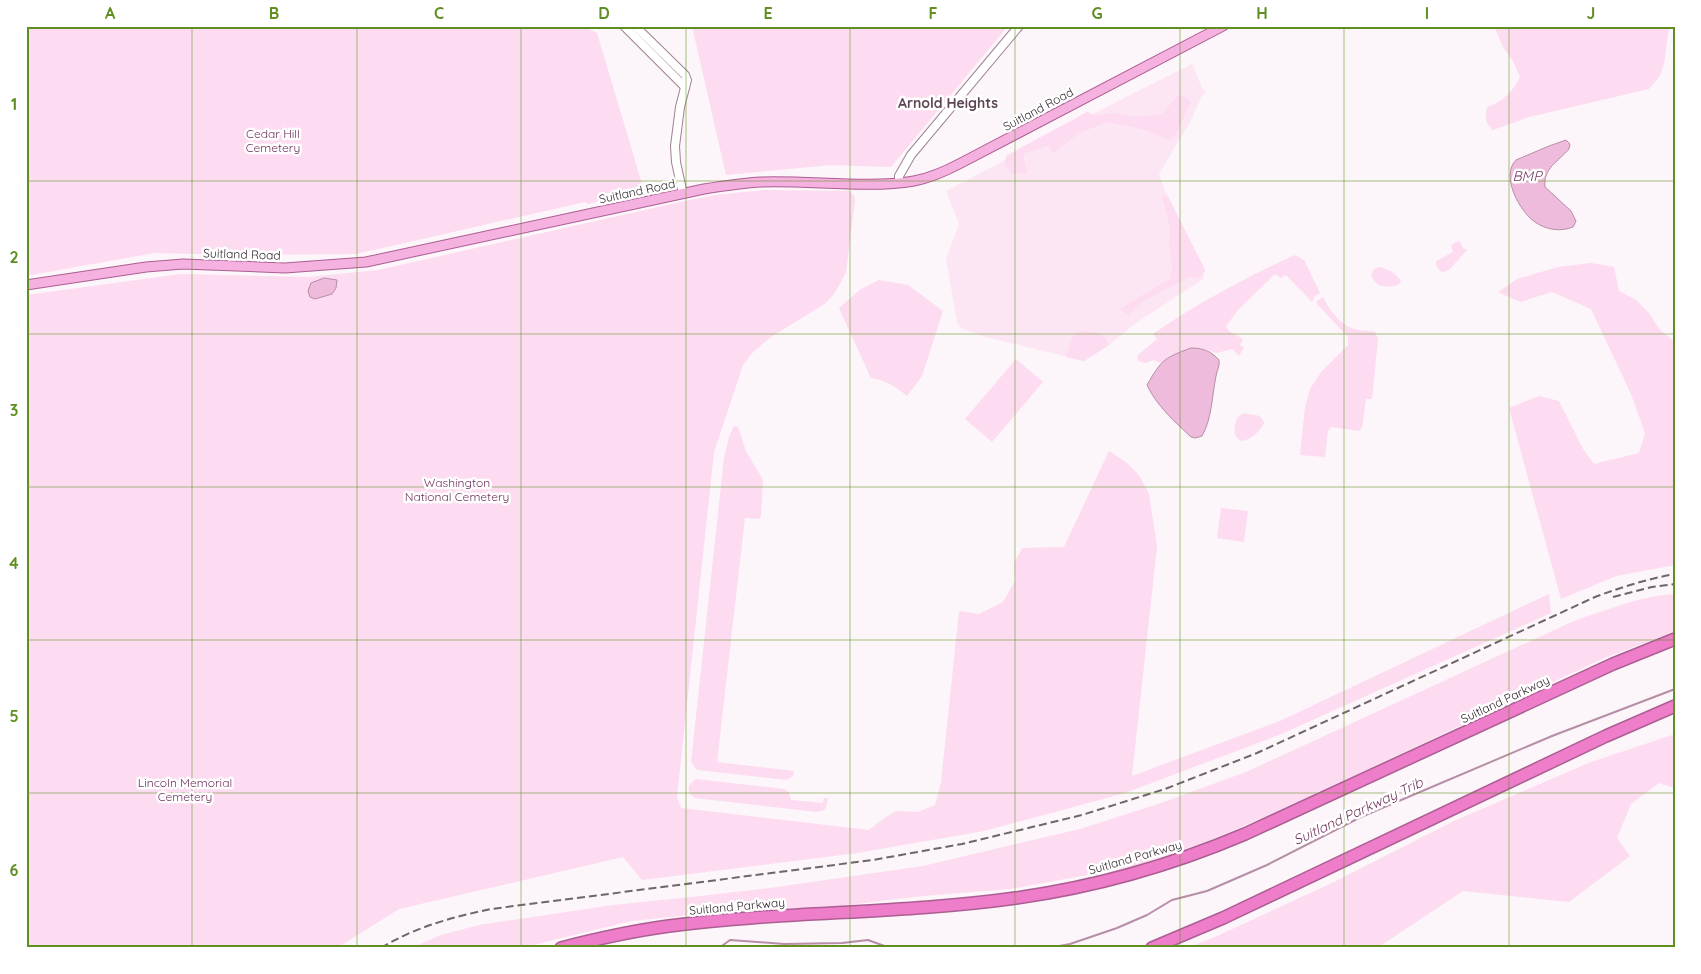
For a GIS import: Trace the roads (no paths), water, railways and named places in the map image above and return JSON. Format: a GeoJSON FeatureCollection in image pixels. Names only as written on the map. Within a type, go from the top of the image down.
{"type":"FeatureCollection","features":[{"type":"Feature","properties":{"kind":"highway","name":"Suitland Parkway"},"geometry":{"type":"LineString","coordinates":[[561,948],[634,931],[697,923],[1015,898],[1069,889],[1140,872],[1245,834],[1613,664],[1675,640]]}},
{"type":"Feature","properties":{"kind":"highway"},"geometry":{"type":"LineString","coordinates":[[1152,948],[1223,918],[1606,736],[1675,706]]}},
{"type":"Feature","properties":{"kind":"main road","name":"Suitland Road"},"geometry":{"type":"LineString","coordinates":[[26,285],[146,267],[183,264],[285,268],[366,262],[728,185],[762,182],[899,182],[924,178],[961,164],[1222,26]]}},
{"type":"Feature","properties":{"kind":"street"},"geometry":{"type":"LineString","coordinates":[[624,26],[685,87]]}},
{"type":"Feature","properties":{"kind":"street"},"geometry":{"type":"LineString","coordinates":[[635,26],[685,75],[687,80],[680,108],[675,146],[676,162],[683,194]]}},
{"type":"Feature","properties":{"kind":"street"},"geometry":{"type":"LineString","coordinates":[[899,182],[898,176],[911,155],[1019,26]]}},
{"type":"Feature","properties":{"kind":"water","name":"BMP"},"geometry":{"type":"Polygon","coordinates":[[[1566,140],[1570,144],[1569,149],[1549,170],[1546,175],[1545,187],[1571,211],[1576,221],[1573,227],[1554,229],[1539,225],[1523,210],[1514,193],[1510,175],[1516,160],[1566,140]]]}},
{"type":"Feature","properties":{"kind":"water"},"geometry":{"type":"Polygon","coordinates":[[[324,278],[337,280],[336,288],[332,294],[315,299],[310,297],[308,291],[311,283],[324,278]]]}},
{"type":"Feature","properties":{"kind":"water"},"geometry":{"type":"Polygon","coordinates":[[[1191,348],[1210,352],[1219,360],[1208,422],[1202,436],[1195,438],[1191,437],[1166,413],[1147,385],[1164,360],[1191,348]]]}},
{"type":"Feature","properties":{"kind":"waterway","name":"Suitland Parkway Trib"},"geometry":{"type":"LineString","coordinates":[[1049,948],[1070,944],[1117,928],[1147,915],[1172,900],[1207,891],[1267,865],[1361,817],[1552,736],[1675,689]]}},
{"type":"Feature","properties":{"kind":"waterway","name":"Suitland Parkway Trib"},"geometry":{"type":"LineString","coordinates":[[719,948],[730,940],[784,944],[842,943],[868,940],[890,948]]}},
{"type":"Feature","properties":{"kind":"railway"},"geometry":{"type":"LineString","coordinates":[[381,948],[407,934],[434,924],[491,909],[873,860],[962,844],[1082,815],[1165,789],[1257,753],[1595,597],[1654,578],[1675,574]]}},
{"type":"Feature","properties":{"kind":"railway"},"geometry":{"type":"LineString","coordinates":[[1613,597],[1652,587],[1675,584]]}},
{"type":"Feature","properties":{"kind":"district","name":"Arnold Heights"},"geometry":{"type":"Point","coordinates":[948,103]}},
{"type":"Feature","properties":{"kind":"park label","name":"Cedar Hill Cemetery"},"geometry":{"type":"Point","coordinates":[273,140]}},
{"type":"Feature","properties":{"kind":"park label","name":"Washington National Cemetery"},"geometry":{"type":"Point","coordinates":[457,489]}},
{"type":"Feature","properties":{"kind":"park label","name":"Lincoln Memorial Cemetery"},"geometry":{"type":"Point","coordinates":[185,789]}}]}
